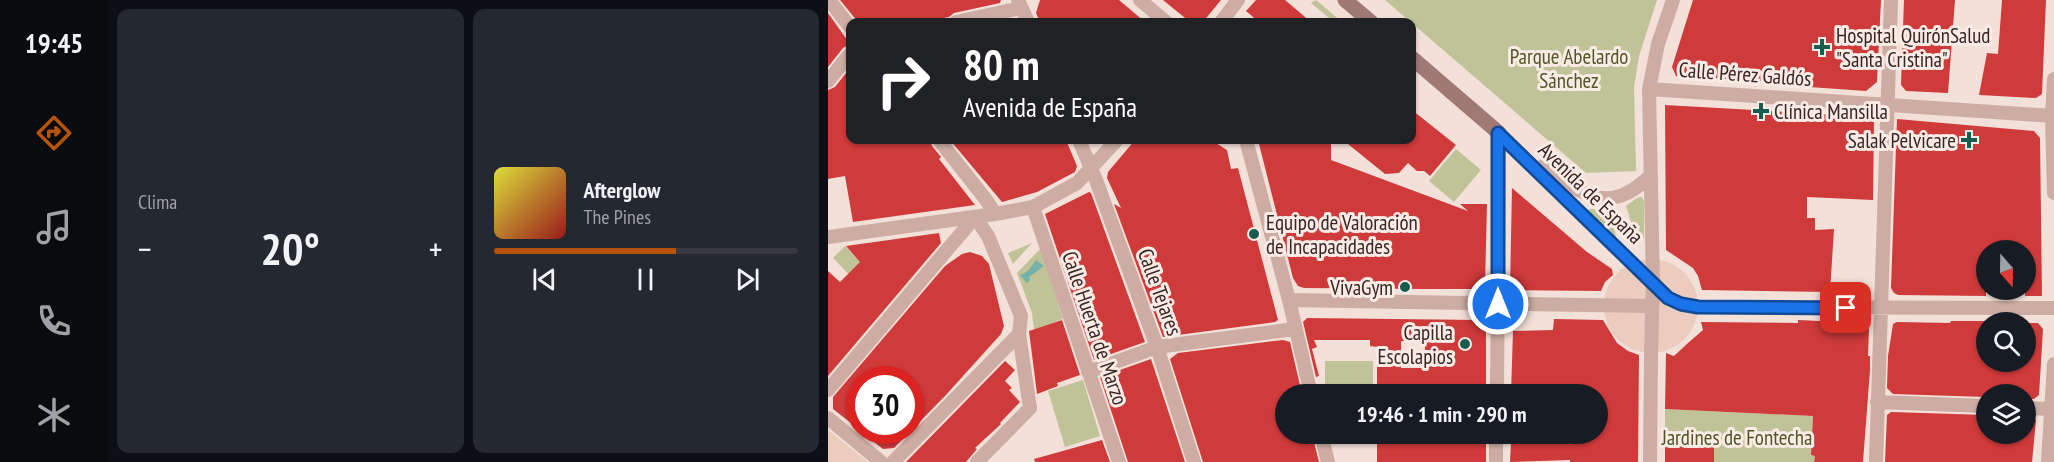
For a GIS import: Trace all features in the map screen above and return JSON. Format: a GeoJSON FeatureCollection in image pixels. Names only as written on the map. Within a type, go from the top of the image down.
{"type":"FeatureCollection","features":[{"type":"Feature","properties":{"kind":"main road"},"geometry":{"type":"LineString","coordinates":[[1345,0],[1366,18]]}},
{"type":"Feature","properties":{"kind":"main road","name":"Avenida de España"},"geometry":{"type":"LineString","coordinates":[[1416,61],[1498,133]]}},
{"type":"Feature","properties":{"kind":"street"},"geometry":{"type":"LineString","coordinates":[[829,0],[846,22]]}},
{"type":"Feature","properties":{"kind":"street"},"geometry":{"type":"LineString","coordinates":[[1140,0],[1161,18]]}},
{"type":"Feature","properties":{"kind":"street"},"geometry":{"type":"LineString","coordinates":[[1224,18],[1238,0]]}},
{"type":"Feature","properties":{"kind":"street"},"geometry":{"type":"LineString","coordinates":[[1650,462],[1653,284],[1649,89],[1658,45],[1673,0]]}},
{"type":"Feature","properties":{"kind":"street"},"geometry":{"type":"LineString","coordinates":[[1876,462],[1891,0]]}},
{"type":"Feature","properties":{"kind":"street"},"geometry":{"type":"LineString","coordinates":[[970,18],[1019,4],[1026,18]]}},
{"type":"Feature","properties":{"kind":"street"},"geometry":{"type":"LineString","coordinates":[[828,81],[846,59]]}},
{"type":"Feature","properties":{"kind":"street"},"geometry":{"type":"LineString","coordinates":[[2054,80],[2054,193]]}},
{"type":"Feature","properties":{"kind":"street","name":"Calle Pérez Galdós"},"geometry":{"type":"LineString","coordinates":[[1649,89],[2053,116]]}},
{"type":"Feature","properties":{"kind":"street"},"geometry":{"type":"LineString","coordinates":[[1497,384],[1498,133]]}},
{"type":"Feature","properties":{"kind":"street","name":"Avenida de España"},"geometry":{"type":"LineString","coordinates":[[1498,133],[1562,180],[1589,196],[1619,198],[1638,188],[1651,175]]}},
{"type":"Feature","properties":{"kind":"street","name":"Avenida de España"},"geometry":{"type":"LineString","coordinates":[[1498,133],[1653,284],[1668,298],[1681,304],[1698,307],[1881,309],[2054,308]]}},
{"type":"Feature","properties":{"kind":"street"},"geometry":{"type":"LineString","coordinates":[[942,144],[995,214]]}},
{"type":"Feature","properties":{"kind":"street","name":"Calle Tejares"},"geometry":{"type":"LineString","coordinates":[[1081,144],[1157,347],[1194,462]]}},
{"type":"Feature","properties":{"kind":"street"},"geometry":{"type":"LineString","coordinates":[[828,249],[835,236],[1033,207],[1077,183],[1113,144]]}},
{"type":"Feature","properties":{"kind":"street"},"geometry":{"type":"LineString","coordinates":[[1247,144],[1289,300],[1309,384]]}},
{"type":"Feature","properties":{"kind":"street","name":"Calle Huerta de Marzo"},"geometry":{"type":"LineString","coordinates":[[1033,207],[1119,462]]}},
{"type":"Feature","properties":{"kind":"street"},"geometry":{"type":"LineString","coordinates":[[975,217],[988,236],[1021,316],[1019,334],[1030,408],[977,462]]}},
{"type":"Feature","properties":{"kind":"street"},"geometry":{"type":"LineString","coordinates":[[828,390],[975,217]]}},
{"type":"Feature","properties":{"kind":"street"},"geometry":{"type":"LineString","coordinates":[[1289,300],[1652,306]]}},
{"type":"Feature","properties":{"kind":"street"},"geometry":{"type":"LineString","coordinates":[[1088,372],[1157,347],[1295,329]]}},
{"type":"Feature","properties":{"kind":"street"},"geometry":{"type":"LineString","coordinates":[[893,462],[1019,334]]}},
{"type":"Feature","properties":{"kind":"street"},"geometry":{"type":"LineString","coordinates":[[2048,462],[2054,363]]}},
{"type":"Feature","properties":{"kind":"street"},"geometry":{"type":"LineString","coordinates":[[1877,402],[1976,406]]}},
{"type":"Feature","properties":{"kind":"street"},"geometry":{"type":"LineString","coordinates":[[2036,408],[2051,409]]}},
{"type":"Feature","properties":{"kind":"street"},"geometry":{"type":"LineString","coordinates":[[828,418],[881,462]]}},
{"type":"Feature","properties":{"kind":"street"},"geometry":{"type":"LineString","coordinates":[[1324,444],[1328,462]]}},
{"type":"Feature","properties":{"kind":"street"},"geometry":{"type":"LineString","coordinates":[[1496,444],[1496,462]]}},
{"type":"Feature","properties":{"kind":"green space"},"geometry":{"type":"Polygon","coordinates":[[[1316,0],[1337,18],[1329,18],[1311,3],[1316,0]]]}},
{"type":"Feature","properties":{"kind":"green space","name":"Parque Abelardo Sánchez"},"geometry":{"type":"Polygon","coordinates":[[[1385,0],[1657,0],[1639,56],[1634,87],[1636,171],[1586,173],[1416,27],[1416,18],[1406,18],[1385,0]]]}},
{"type":"Feature","properties":{"kind":"green space"},"geometry":{"type":"Polygon","coordinates":[[[1456,149],[1481,170],[1454,202],[1429,181],[1456,149]]]}},
{"type":"Feature","properties":{"kind":"green space"},"geometry":{"type":"Polygon","coordinates":[[[1642,197],[1644,238],[1636,237],[1626,206],[1642,197]]]}},
{"type":"Feature","properties":{"kind":"green space"},"geometry":{"type":"Polygon","coordinates":[[[1588,210],[1610,211],[1617,241],[1589,214],[1588,210]]]}},
{"type":"Feature","properties":{"kind":"green space"},"geometry":{"type":"Polygon","coordinates":[[[1032,243],[1013,264],[1008,253],[1032,243]]]}},
{"type":"Feature","properties":{"kind":"green space"},"geometry":{"type":"Polygon","coordinates":[[[845,246],[874,276],[862,288],[833,258],[845,246]]]}},
{"type":"Feature","properties":{"kind":"green space"},"geometry":{"type":"Polygon","coordinates":[[[1041,248],[1063,319],[1034,330],[1032,313],[1017,273],[1041,248]]]}},
{"type":"Feature","properties":{"kind":"green space"},"geometry":{"type":"Polygon","coordinates":[[[1325,361],[1373,361],[1373,384],[1325,384],[1325,361]]]}},
{"type":"Feature","properties":{"kind":"green space"},"geometry":{"type":"Polygon","coordinates":[[[1083,380],[1100,436],[1065,447],[1048,391],[1083,380]]]}},
{"type":"Feature","properties":{"kind":"green space","name":"Jardines de Fontecha"},"geometry":{"type":"Polygon","coordinates":[[[1665,409],[1813,416],[1811,455],[1815,456],[1814,462],[1714,462],[1714,447],[1711,442],[1665,441],[1665,409]]]}},
{"type":"Feature","properties":{"kind":"shaded area"},"geometry":{"type":"Polygon","coordinates":[[[1651,259],[1669,263],[1684,273],[1694,288],[1698,306],[1694,324],[1684,339],[1669,349],[1651,353],[1633,349],[1618,339],[1608,324],[1604,306],[1608,288],[1618,273],[1633,263],[1651,259]]]}},
{"type":"Feature","properties":{"kind":"shaded area"},"geometry":{"type":"Polygon","coordinates":[[[828,430],[868,462],[828,462],[828,430]]]}},
{"type":"Feature","properties":{"kind":"water"},"geometry":{"type":"Polygon","coordinates":[[[1036,260],[1044,266],[1029,277],[1030,280],[1027,283],[1020,275],[1028,271],[1036,260]]]}},
{"type":"Feature","properties":{"kind":"building"},"geometry":{"type":"Polygon","coordinates":[[[840,0],[1001,0],[1000,3],[954,13],[944,18],[855,18],[840,0]]]}},
{"type":"Feature","properties":{"kind":"building"},"geometry":{"type":"Polygon","coordinates":[[[1040,0],[1119,0],[1140,18],[1038,18],[1036,13],[1040,0]]]}},
{"type":"Feature","properties":{"kind":"building"},"geometry":{"type":"Polygon","coordinates":[[[1163,0],[1221,0],[1206,18],[1185,18],[1163,0]]]}},
{"type":"Feature","properties":{"kind":"building"},"geometry":{"type":"Polygon","coordinates":[[[1256,0],[1285,0],[1306,18],[1254,18],[1246,11],[1256,0]]]}},
{"type":"Feature","properties":{"kind":"building"},"geometry":{"type":"Polygon","coordinates":[[[1693,0],[1881,0],[1877,82],[1866,91],[1781,85],[1782,82],[1676,76],[1672,67],[1693,0]]]}},
{"type":"Feature","properties":{"kind":"building"},"geometry":{"type":"Polygon","coordinates":[[[1904,0],[1955,0],[1948,93],[1906,91],[1901,85],[1904,0]]]}},
{"type":"Feature","properties":{"kind":"building"},"geometry":{"type":"Polygon","coordinates":[[[2002,0],[2046,0],[2042,94],[2036,98],[1979,95],[1987,53],[1998,54],[2002,0]]]}},
{"type":"Feature","properties":{"kind":"building"},"geometry":{"type":"Polygon","coordinates":[[[828,13],[846,38],[846,46],[828,67],[828,13]]]}},
{"type":"Feature","properties":{"kind":"building"},"geometry":{"type":"Polygon","coordinates":[[[846,73],[846,144],[931,144],[941,157],[939,159],[975,205],[853,222],[845,176],[828,179],[828,90],[835,87],[846,73]]]}},
{"type":"Feature","properties":{"kind":"building"},"geometry":{"type":"Polygon","coordinates":[[[1665,105],[1874,117],[1873,200],[1807,197],[1807,218],[1815,218],[1815,230],[1834,229],[1830,292],[1702,290],[1693,268],[1666,250],[1665,105]]]}},
{"type":"Feature","properties":{"kind":"building"},"geometry":{"type":"Polygon","coordinates":[[[1416,113],[1456,145],[1430,176],[1424,171],[1417,171],[1408,163],[1399,173],[1385,174],[1348,144],[1416,144],[1416,113]]]}},
{"type":"Feature","properties":{"kind":"building"},"geometry":{"type":"Polygon","coordinates":[[[1897,119],[2034,131],[2040,138],[2042,296],[2036,296],[2036,240],[1976,240],[1976,296],[1898,295],[1891,288],[1897,119]]]}},
{"type":"Feature","properties":{"kind":"building"},"geometry":{"type":"Polygon","coordinates":[[[953,144],[1068,144],[1077,166],[1075,172],[1037,192],[1002,202],[953,144]]]}},
{"type":"Feature","properties":{"kind":"building"},"geometry":{"type":"Polygon","coordinates":[[[1132,144],[1217,144],[1227,150],[1231,169],[1238,168],[1278,320],[1163,337],[1114,204],[1121,208],[1107,178],[1108,172],[1132,144]]]}},
{"type":"Feature","properties":{"kind":"building"},"geometry":{"type":"Polygon","coordinates":[[[1259,144],[1331,144],[1331,160],[1468,211],[1460,204],[1487,204],[1485,285],[1482,289],[1304,288],[1298,286],[1293,278],[1259,144]]]}},
{"type":"Feature","properties":{"kind":"building"},"geometry":{"type":"Polygon","coordinates":[[[1512,188],[1587,252],[1612,269],[1613,275],[1605,282],[1601,291],[1510,290],[1512,188]]]}},
{"type":"Feature","properties":{"kind":"building"},"geometry":{"type":"Polygon","coordinates":[[[1089,192],[1145,342],[1094,360],[1045,214],[1089,192]]]}},
{"type":"Feature","properties":{"kind":"building"},"geometry":{"type":"Polygon","coordinates":[[[939,233],[941,243],[828,376],[828,271],[840,282],[860,262],[846,246],[939,233]]]}},
{"type":"Feature","properties":{"kind":"building"},"geometry":{"type":"Polygon","coordinates":[[[970,252],[982,256],[989,264],[1004,326],[1001,334],[924,417],[924,366],[860,366],[945,266],[962,254],[970,252]]]}},
{"type":"Feature","properties":{"kind":"building"},"geometry":{"type":"Polygon","coordinates":[[[1307,318],[1479,320],[1486,326],[1486,384],[1377,384],[1377,347],[1370,346],[1370,340],[1314,340],[1317,347],[1312,349],[1319,376],[1316,377],[1303,322],[1307,318]],[[1401,341],[1401,368],[1425,368],[1425,341],[1401,341]]]}},
{"type":"Feature","properties":{"kind":"building"},"geometry":{"type":"Polygon","coordinates":[[[1554,319],[1603,320],[1617,343],[1639,355],[1638,462],[1570,462],[1570,460],[1510,462],[1511,444],[1608,444],[1608,384],[1511,384],[1513,331],[1553,330],[1554,319]]]}},
{"type":"Feature","properties":{"kind":"building"},"geometry":{"type":"Polygon","coordinates":[[[1062,320],[1080,375],[1057,383],[1058,386],[1037,394],[1029,331],[1062,320]]]}},
{"type":"Feature","properties":{"kind":"building"},"geometry":{"type":"Polygon","coordinates":[[[1798,320],[1863,323],[1869,329],[1870,370],[1863,462],[1814,462],[1815,456],[1811,455],[1813,416],[1665,409],[1666,353],[1674,356],[1703,330],[1701,322],[1798,323],[1798,320]]]}},
{"type":"Feature","properties":{"kind":"building"},"geometry":{"type":"Polygon","coordinates":[[[1951,321],[1976,321],[1976,372],[2036,372],[2036,323],[2038,323],[2043,329],[2039,395],[2036,397],[2036,384],[1976,384],[1976,397],[1893,394],[1887,388],[1888,356],[1893,324],[1897,322],[1950,323],[1951,321]]]}},
{"type":"Feature","properties":{"kind":"building"},"geometry":{"type":"Polygon","coordinates":[[[1283,340],[1290,342],[1300,384],[1275,384],[1275,444],[1314,444],[1319,462],[1203,462],[1170,359],[1178,353],[1283,340]]]}},
{"type":"Feature","properties":{"kind":"building"},"geometry":{"type":"Polygon","coordinates":[[[1151,359],[1185,462],[1128,462],[1100,377],[1151,359]]]}},
{"type":"Feature","properties":{"kind":"building"},"geometry":{"type":"Polygon","coordinates":[[[1005,361],[1015,370],[1005,381],[1012,388],[1009,390],[1020,402],[1001,424],[975,448],[977,449],[966,462],[906,462],[1005,361]]]}},
{"type":"Feature","properties":{"kind":"building"},"geometry":{"type":"Polygon","coordinates":[[[846,382],[846,419],[833,409],[833,397],[846,382]]]}},
{"type":"Feature","properties":{"kind":"building"},"geometry":{"type":"Polygon","coordinates":[[[1891,412],[1976,415],[1976,444],[2034,444],[2032,462],[1885,462],[1887,415],[1891,412]]]}},
{"type":"Feature","properties":{"kind":"building"},"geometry":{"type":"Polygon","coordinates":[[[1102,440],[1110,462],[1035,462],[1034,459],[1102,440]]]}},
{"type":"Feature","properties":{"kind":"building"},"geometry":{"type":"Polygon","coordinates":[[[1665,441],[1709,442],[1714,447],[1714,462],[1665,462],[1665,441]]]}},
{"type":"Feature","properties":{"kind":"building"},"geometry":{"type":"Polygon","coordinates":[[[877,444],[898,444],[894,448],[883,449],[877,444]]]}},
{"type":"Feature","properties":{"kind":"building"},"geometry":{"type":"Polygon","coordinates":[[[1377,444],[1486,444],[1486,462],[1377,462],[1377,444]]]}},
{"type":"Feature","properties":{"kind":"place","name":"Hospital QuirónSalud \"Santa Cristina\""},"geometry":{"type":"Point","coordinates":[1822,47]}},
{"type":"Feature","properties":{"kind":"place","name":"Clínica Mansilla"},"geometry":{"type":"Point","coordinates":[1761,111]}},
{"type":"Feature","properties":{"kind":"place","name":"Salak Pelvicare"},"geometry":{"type":"Point","coordinates":[1969,140]}},
{"type":"Feature","properties":{"kind":"place","name":"Equipo de Valoración de Incapacidades"},"geometry":{"type":"Point","coordinates":[1254,234]}},
{"type":"Feature","properties":{"kind":"place","name":"VivaGym"},"geometry":{"type":"Point","coordinates":[1405,287]}},
{"type":"Feature","properties":{"kind":"place","name":"Capilla Escolapios"},"geometry":{"type":"Point","coordinates":[1465,344]}},
{"type":"Feature","properties":{"kind":"route"},"geometry":{"type":"LineString","coordinates":[[1498,304],[1498,133],[1668,298],[1681,304],[1698,307],[1846,308]]}}]}
